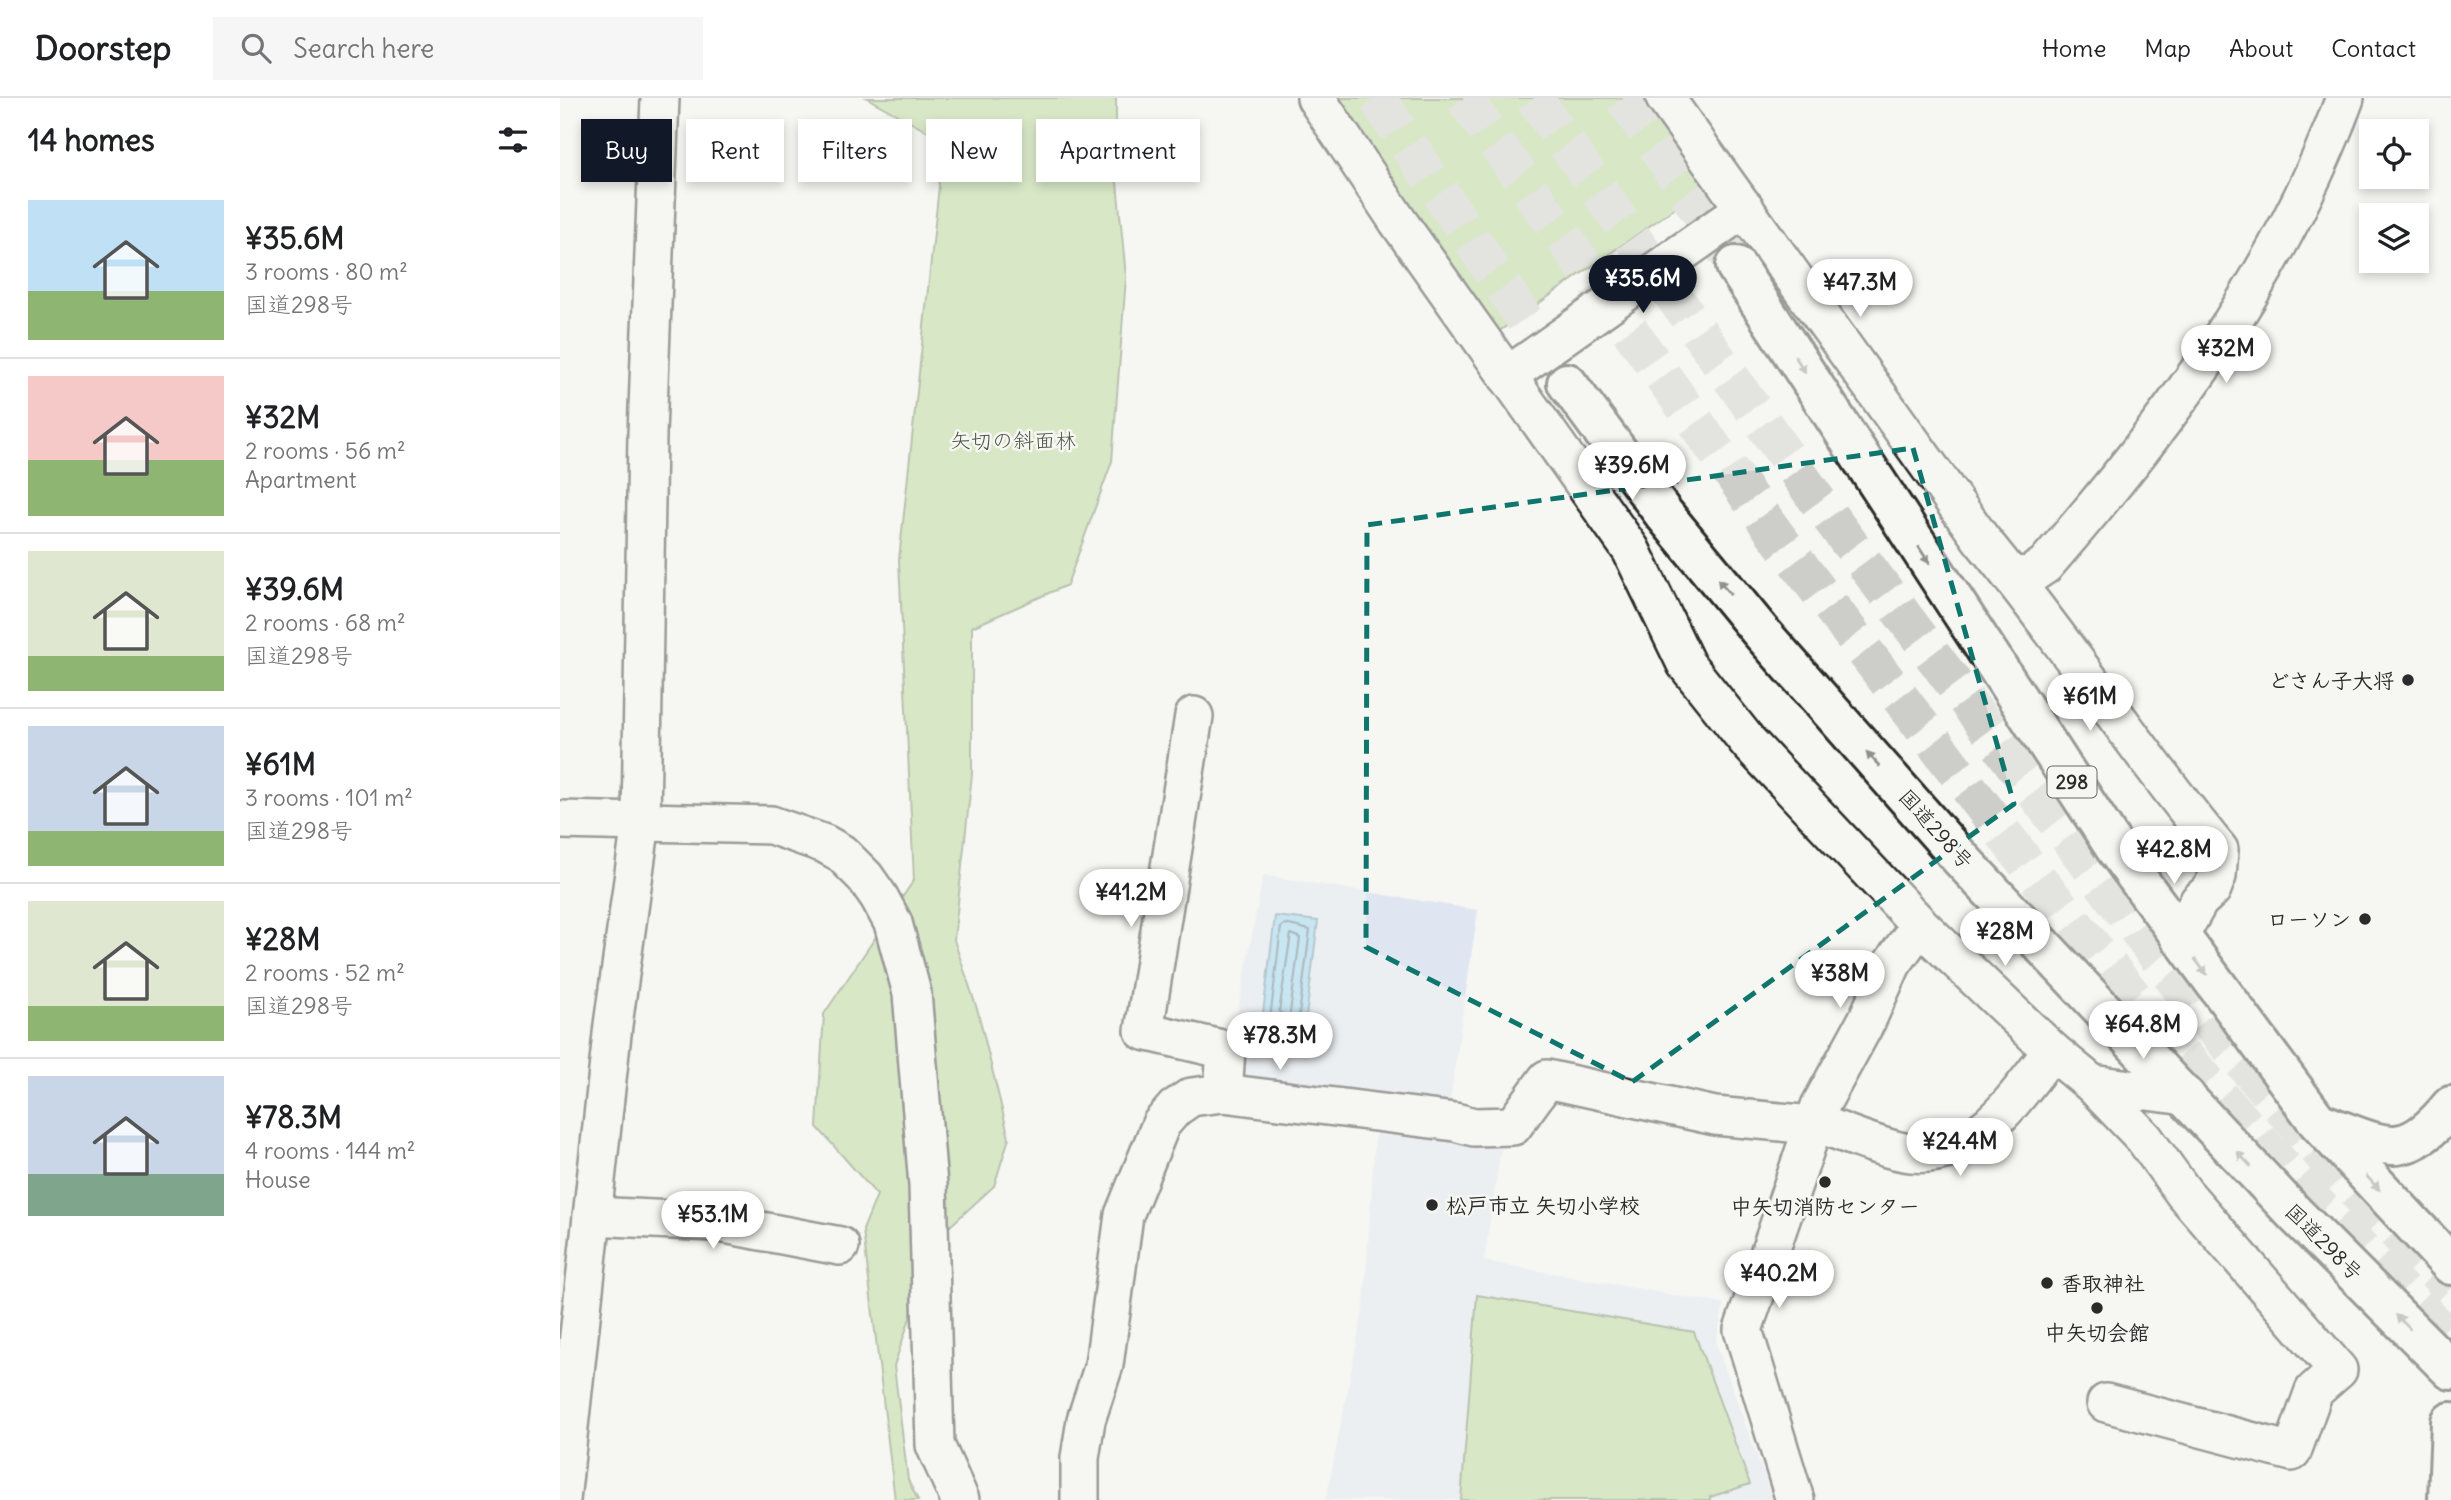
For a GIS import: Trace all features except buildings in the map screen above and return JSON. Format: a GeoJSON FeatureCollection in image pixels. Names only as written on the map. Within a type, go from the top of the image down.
{"type":"FeatureCollection","features":[{"type":"Feature","properties":{"kind":"main road","name":"298"},"geometry":{"type":"LineString","coordinates":[[1736,266],[2115,848],[2318,1122],[2451,1265]]}},
{"type":"Feature","properties":{"kind":"main road","name":"国道298号"},"geometry":{"type":"LineString","coordinates":[[1566,383],[1663,513],[1759,631],[1961,859],[2296,1215],[2451,1370]]}},
{"type":"Feature","properties":{"kind":"main road"},"geometry":{"type":"LineString","coordinates":[[2318,1122],[2380,1144],[2406,1145],[2426,1135],[2451,1106]]}},
{"type":"Feature","properties":{"kind":"main road"},"geometry":{"type":"LineString","coordinates":[[2448,1500],[2451,1422]]}},
{"type":"Feature","properties":{"kind":"street"},"geometry":{"type":"LineString","coordinates":[[561,1500],[592,1216],[641,822],[647,435],[660,98]]}},
{"type":"Feature","properties":{"kind":"street"},"geometry":{"type":"LineString","coordinates":[[1316,98],[1507,376],[1631,550],[1686,664],[1748,742],[1920,925],[2052,1051],[2092,1084],[2144,1138],[2183,1193],[2338,1370],[2314,1391],[2292,1452],[2106,1403]]}},
{"type":"Feature","properties":{"kind":"street"},"geometry":{"type":"LineString","coordinates":[[1665,98],[1981,539],[2035,603],[2155,773],[2219,850],[2217,876],[2212,889],[2199,901],[2179,937]]}},
{"type":"Feature","properties":{"kind":"street"},"geometry":{"type":"LineString","coordinates":[[2012,576],[2030,575],[2045,565],[2155,433],[2218,347],[2266,267],[2345,98]]}},
{"type":"Feature","properties":{"kind":"street"},"geometry":{"type":"LineString","coordinates":[[1507,376],[1745,208]]}},
{"type":"Feature","properties":{"kind":"street"},"geometry":{"type":"LineString","coordinates":[[1194,716],[1144,1031],[1226,1050],[1223,1093]]}},
{"type":"Feature","properties":{"kind":"street"},"geometry":{"type":"LineString","coordinates":[[560,820],[771,825],[825,844],[865,877],[893,923],[912,993],[928,1185],[935,1445],[960,1500]]}},
{"type":"Feature","properties":{"kind":"street"},"geometry":{"type":"LineString","coordinates":[[1795,1500],[1744,1330],[1814,1124],[1892,964],[1920,925]]}},
{"type":"Feature","properties":{"kind":"street"},"geometry":{"type":"LineString","coordinates":[[1080,1500],[1080,1458],[1086,1420],[1104,1365],[1124,1215],[1161,1124],[1175,1108],[1191,1097],[1223,1093],[1455,1122],[1474,1127],[1513,1126],[1547,1079],[1715,1116],[1814,1124],[1910,1154],[1947,1152],[1990,1128],[2052,1051]]}},
{"type":"Feature","properties":{"kind":"street"},"geometry":{"type":"LineString","coordinates":[[2092,1084],[2186,1096]]}},
{"type":"Feature","properties":{"kind":"street"},"geometry":{"type":"LineString","coordinates":[[592,1216],[714,1222],[840,1246]]}},
{"type":"Feature","properties":{"kind":"highlighted area"},"geometry":{"type":"Polygon","coordinates":[[[1913,448],[2014,804],[1632,1082],[1366,947],[1367,525],[1913,448]]]}},
{"type":"Feature","properties":{"kind":"shaded area","name":"松戸市立 矢切小学校"},"geometry":{"type":"Polygon","coordinates":[[[1263,875],[1478,910],[1444,1141],[1501,1149],[1484,1261],[1724,1304],[1716,1343],[1773,1500],[1326,1500],[1364,1305],[1376,1124],[1223,1093],[1263,875]]]}},
{"type":"Feature","properties":{"kind":"green space","name":"矢切の斜面林"},"geometry":{"type":"Polygon","coordinates":[[[867,98],[1116,98],[1116,119],[1036,119],[1036,182],[1117,182],[1126,277],[1112,461],[1067,585],[972,627],[972,774],[954,940],[978,1012],[1009,1138],[994,1186],[936,1239],[894,1366],[908,1480],[918,1500],[895,1500],[863,1230],[877,1195],[817,1127],[824,1014],[914,880],[899,560],[939,182],[1022,182],[1022,119],[926,119],[926,131],[912,123],[912,119],[905,119],[867,98]]]}},
{"type":"Feature","properties":{"kind":"green space"},"geometry":{"type":"Polygon","coordinates":[[[1334,98],[1640,98],[1673,138],[1705,187],[1495,334],[1334,98]]]}},
{"type":"Feature","properties":{"kind":"green space"},"geometry":{"type":"Polygon","coordinates":[[[1477,1295],[1694,1332],[1750,1484],[1710,1497],[1710,1500],[1461,1500],[1477,1295]]]}},
{"type":"Feature","properties":{"kind":"water"},"geometry":{"type":"Polygon","coordinates":[[[1275,916],[1318,921],[1304,1034],[1261,1029],[1275,916]]]}},
{"type":"Feature","properties":{"kind":"tunnel"},"geometry":{"type":"LineString","coordinates":[[1377,98],[1567,383]]}},
{"type":"Feature","properties":{"kind":"tunnel"},"geometry":{"type":"LineString","coordinates":[[1464,98],[1773,531],[2045,888],[2160,1029],[2310,1197],[2451,1340]]}},
{"type":"Feature","properties":{"kind":"tunnel"},"geometry":{"type":"LineString","coordinates":[[1534,98],[1812,493],[2194,1006],[2338,1173],[2451,1288]]}},
{"type":"Feature","properties":{"kind":"tunnel"},"geometry":{"type":"LineString","coordinates":[[1624,98],[1736,266]]}},
{"type":"Feature","properties":{"kind":"place","name":"どさん子大将"},"geometry":{"type":"Point","coordinates":[2408,680]}},
{"type":"Feature","properties":{"kind":"place","name":"ローソン"},"geometry":{"type":"Point","coordinates":[2365,919]}},
{"type":"Feature","properties":{"kind":"place","name":"中矢切消防センター"},"geometry":{"type":"Point","coordinates":[1825,1182]}},
{"type":"Feature","properties":{"kind":"place","name":"松戸市立 矢切小学校"},"geometry":{"type":"Point","coordinates":[1432,1205]}},
{"type":"Feature","properties":{"kind":"place","name":"香取神社"},"geometry":{"type":"Point","coordinates":[2047,1283]}},
{"type":"Feature","properties":{"kind":"place","name":"中矢切会館"},"geometry":{"type":"Point","coordinates":[2097,1308]}}]}
